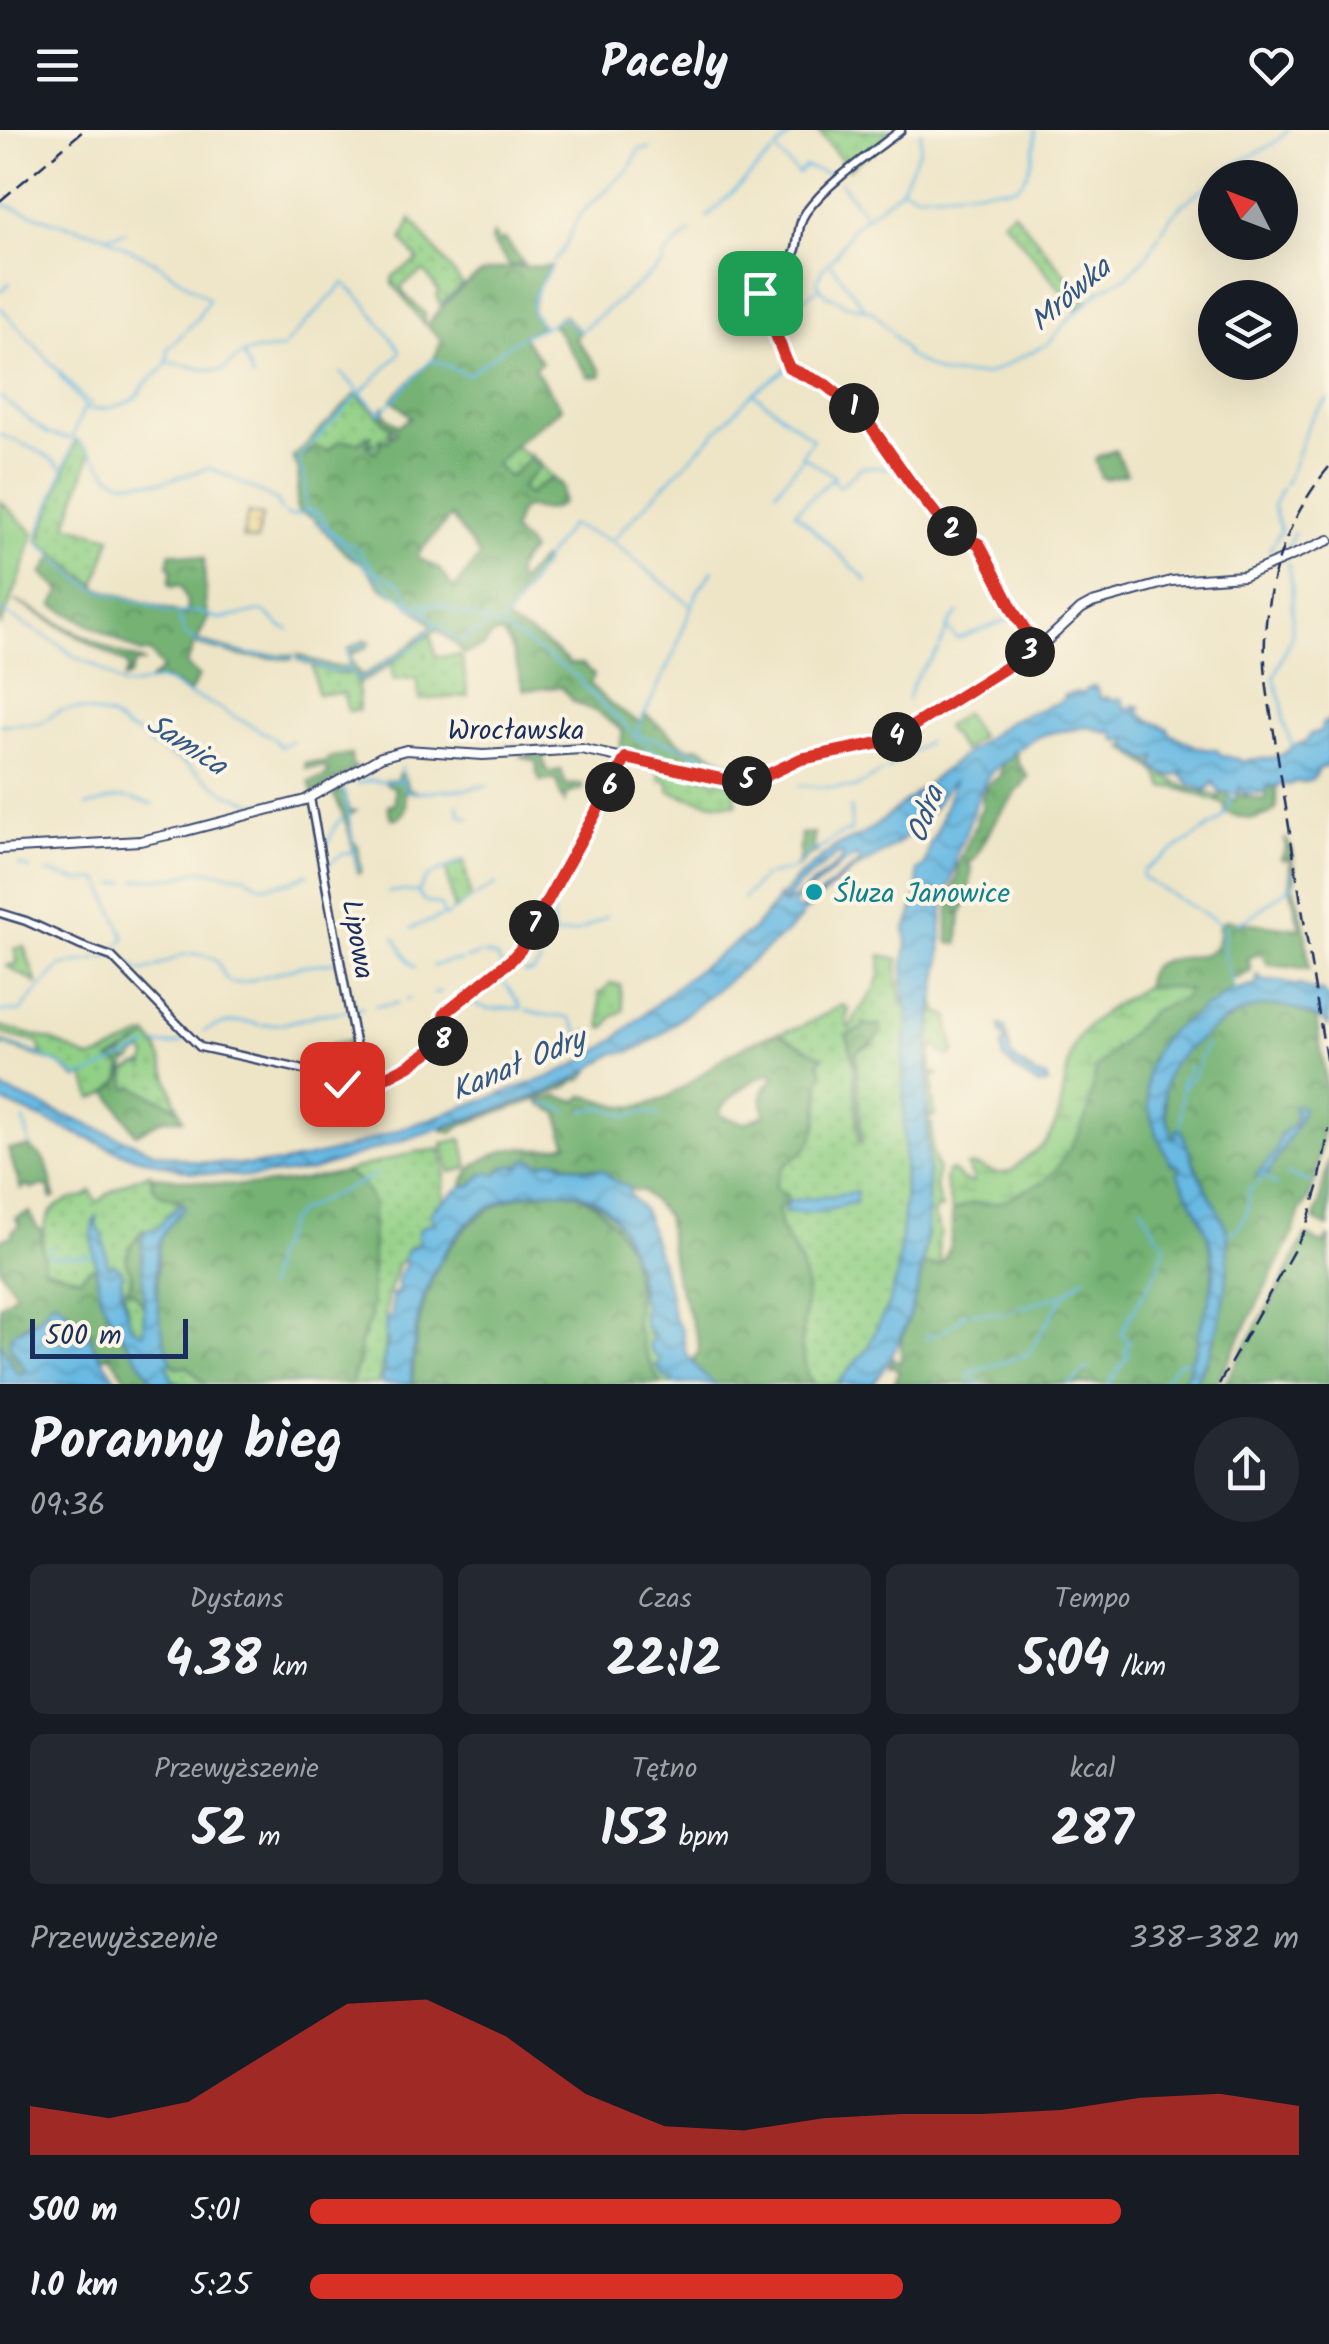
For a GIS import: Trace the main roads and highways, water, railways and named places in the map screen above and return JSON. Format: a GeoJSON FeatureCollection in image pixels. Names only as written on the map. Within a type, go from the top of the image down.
{"type":"FeatureCollection","features":[{"type":"Feature","properties":{"kind":"main road","name":"Wrocławska"},"geometry":{"type":"LineString","coordinates":[[0,849],[146,840],[310,798],[381,757],[412,750],[483,755],[580,749],[726,780],[752,780],[801,759],[889,741],[1037,648],[1081,609],[1099,600],[1171,582],[1246,575],[1329,540]]}},
{"type":"Feature","properties":{"kind":"water","name":"Odra"},"geometry":{"type":"Polygon","coordinates":[[[1095,686],[1102,700],[1123,700],[1123,707],[1141,707],[1138,712],[1147,719],[1202,749],[1214,749],[1221,756],[1243,761],[1282,755],[1311,734],[1321,732],[1322,724],[1329,720],[1329,766],[1318,769],[1309,781],[1268,785],[1266,792],[1244,794],[1240,787],[1238,794],[1219,792],[1213,782],[1207,791],[1191,785],[1183,772],[1172,776],[1160,772],[1154,766],[1156,757],[1149,761],[1133,752],[1127,745],[1129,738],[1119,742],[1112,730],[1107,733],[1087,726],[1039,737],[1012,753],[992,772],[958,851],[944,905],[929,1043],[927,1214],[918,1285],[893,1352],[873,1384],[837,1384],[867,1349],[897,1278],[905,1195],[903,1061],[910,1012],[905,1006],[903,974],[905,929],[919,894],[917,871],[925,865],[954,781],[921,824],[841,880],[785,934],[659,1036],[639,1048],[615,1053],[543,1094],[310,1171],[248,1177],[191,1172],[122,1153],[0,1101],[0,1088],[154,1152],[196,1162],[250,1165],[283,1163],[341,1150],[549,1077],[609,1044],[688,977],[754,929],[777,900],[784,905],[792,901],[841,861],[843,855],[839,853],[798,886],[785,902],[777,897],[836,846],[874,827],[1011,720],[1062,701],[1064,695],[1081,695],[1095,686]],[[856,856],[843,864],[795,902],[795,908],[800,910],[861,861],[856,856]]]}},
{"type":"Feature","properties":{"kind":"water"},"geometry":{"type":"Polygon","coordinates":[[[1258,975],[1263,981],[1299,984],[1322,992],[1329,998],[1329,1026],[1288,1007],[1259,1007],[1219,1024],[1169,1070],[1164,1106],[1172,1138],[1181,1129],[1198,1173],[1224,1222],[1228,1254],[1217,1331],[1193,1384],[1181,1384],[1192,1365],[1188,1362],[1197,1346],[1211,1294],[1213,1253],[1204,1225],[1177,1172],[1180,1170],[1172,1165],[1156,1133],[1147,1099],[1149,1065],[1171,1030],[1227,993],[1256,985],[1258,975]]]}},
{"type":"Feature","properties":{"kind":"water"},"geometry":{"type":"Polygon","coordinates":[[[1000,1025],[1005,1027],[1011,1056],[1036,1075],[1046,1077],[1048,1083],[1038,1085],[1003,1058],[1002,1045],[1006,1041],[1000,1025]]]}},
{"type":"Feature","properties":{"kind":"water"},"geometry":{"type":"Polygon","coordinates":[[[1295,1105],[1303,1108],[1299,1121],[1262,1178],[1257,1175],[1276,1152],[1279,1136],[1294,1124],[1295,1105]]]}},
{"type":"Feature","properties":{"kind":"water"},"geometry":{"type":"Polygon","coordinates":[[[532,1159],[542,1164],[555,1160],[603,1170],[615,1182],[628,1186],[630,1195],[644,1211],[686,1353],[703,1375],[716,1384],[672,1384],[673,1378],[664,1377],[656,1366],[661,1360],[651,1351],[649,1342],[654,1336],[646,1328],[642,1312],[646,1306],[640,1298],[637,1265],[621,1228],[591,1198],[553,1191],[505,1200],[478,1215],[456,1236],[439,1261],[427,1290],[418,1321],[411,1384],[382,1384],[388,1341],[386,1320],[392,1316],[392,1295],[399,1290],[398,1280],[406,1266],[407,1252],[419,1244],[418,1232],[426,1224],[435,1224],[430,1215],[433,1209],[483,1174],[497,1175],[506,1166],[519,1167],[532,1159]]]}},
{"type":"Feature","properties":{"kind":"water"},"geometry":{"type":"Polygon","coordinates":[[[857,1192],[856,1202],[833,1209],[784,1211],[789,1201],[857,1192]]]}},
{"type":"Feature","properties":{"kind":"water"},"geometry":{"type":"Polygon","coordinates":[[[183,1203],[185,1207],[161,1238],[156,1266],[160,1318],[172,1363],[167,1366],[173,1382],[179,1384],[155,1384],[100,1296],[92,1237],[94,1221],[98,1215],[96,1225],[103,1236],[108,1266],[113,1263],[121,1270],[122,1294],[131,1327],[143,1333],[142,1241],[145,1232],[154,1232],[183,1203]]]}},
{"type":"Feature","properties":{"kind":"water"},"geometry":{"type":"Polygon","coordinates":[[[56,1301],[87,1328],[94,1347],[120,1384],[0,1384],[0,1342],[18,1374],[23,1374],[25,1370],[9,1344],[12,1335],[34,1322],[56,1301]]]}},
{"type":"Feature","properties":{"kind":"waterway","name":"Mrówka"},"geometry":{"type":"LineString","coordinates":[[796,130],[776,150],[798,174],[805,167],[836,177]]}},
{"type":"Feature","properties":{"kind":"waterway"},"geometry":{"type":"LineString","coordinates":[[820,288],[817,283],[822,269],[853,227],[900,190],[920,149],[921,130]]}},
{"type":"Feature","properties":{"kind":"waterway"},"geometry":{"type":"LineString","coordinates":[[994,188],[1014,187],[1023,180],[1032,159],[1035,130]]}},
{"type":"Feature","properties":{"kind":"waterway","name":"Mrówka"},"geometry":{"type":"LineString","coordinates":[[1244,160],[1288,130]]}},
{"type":"Feature","properties":{"kind":"waterway"},"geometry":{"type":"LineString","coordinates":[[639,150],[650,148]]}},
{"type":"Feature","properties":{"kind":"waterway"},"geometry":{"type":"LineString","coordinates":[[566,244],[579,215],[630,168],[638,151]]}},
{"type":"Feature","properties":{"kind":"waterway","name":"Mrówka"},"geometry":{"type":"LineString","coordinates":[[707,217],[773,153]]}},
{"type":"Feature","properties":{"kind":"waterway","name":"Mrówka"},"geometry":{"type":"LineString","coordinates":[[840,182],[865,215]]}},
{"type":"Feature","properties":{"kind":"waterway"},"geometry":{"type":"LineString","coordinates":[[901,188],[917,194],[992,189]]}},
{"type":"Feature","properties":{"kind":"waterway","name":"Mrówka"},"geometry":{"type":"LineString","coordinates":[[1162,231],[1198,193]]}},
{"type":"Feature","properties":{"kind":"waterway"},"geometry":{"type":"LineString","coordinates":[[0,203],[109,236],[209,299],[197,319],[167,350]]}},
{"type":"Feature","properties":{"kind":"waterway"},"geometry":{"type":"LineString","coordinates":[[109,236],[126,232]]}},
{"type":"Feature","properties":{"kind":"waterway","name":"Mrówka"},"geometry":{"type":"LineString","coordinates":[[520,338],[564,317],[578,333],[664,263],[663,257],[691,232]]}},
{"type":"Feature","properties":{"kind":"waterway","name":"Mrówka"},"geometry":{"type":"LineString","coordinates":[[892,333],[906,355],[941,374],[986,375],[1049,343],[1101,290],[1126,277],[1146,257],[1160,234]]}},
{"type":"Feature","properties":{"kind":"waterway"},"geometry":{"type":"LineString","coordinates":[[554,262],[565,246]]}},
{"type":"Feature","properties":{"kind":"waterway"},"geometry":{"type":"LineString","coordinates":[[831,264],[866,310]]}},
{"type":"Feature","properties":{"kind":"waterway"},"geometry":{"type":"LineString","coordinates":[[543,326],[532,306],[552,266]]}},
{"type":"Feature","properties":{"kind":"waterway"},"geometry":{"type":"LineString","coordinates":[[0,292],[10,283]]}},
{"type":"Feature","properties":{"kind":"waterway"},"geometry":{"type":"LineString","coordinates":[[253,378],[243,354],[281,349],[344,283],[364,302],[400,350]]}},
{"type":"Feature","properties":{"kind":"waterway"},"geometry":{"type":"LineString","coordinates":[[774,322],[780,313],[818,289]]}},
{"type":"Feature","properties":{"kind":"waterway","name":"Mrówka"},"geometry":{"type":"LineString","coordinates":[[821,289],[845,305],[872,311],[890,330]]}},
{"type":"Feature","properties":{"kind":"waterway"},"geometry":{"type":"LineString","coordinates":[[0,307],[91,404]]}},
{"type":"Feature","properties":{"kind":"waterway","name":"Mrówka"},"geometry":{"type":"LineString","coordinates":[[360,394],[381,413],[432,359],[467,375],[517,339]]}},
{"type":"Feature","properties":{"kind":"waterway"},"geometry":{"type":"LineString","coordinates":[[86,409],[112,407],[135,398],[164,367],[168,352]]}},
{"type":"Feature","properties":{"kind":"waterway"},"geometry":{"type":"LineString","coordinates":[[361,393],[400,353]]}},
{"type":"Feature","properties":{"kind":"waterway"},"geometry":{"type":"LineString","coordinates":[[168,362],[222,371],[240,356]]}},
{"type":"Feature","properties":{"kind":"waterway"},"geometry":{"type":"LineString","coordinates":[[547,556],[570,525],[611,541],[753,393],[785,367]]}},
{"type":"Feature","properties":{"kind":"waterway"},"geometry":{"type":"LineString","coordinates":[[341,373],[359,391]]}},
{"type":"Feature","properties":{"kind":"waterway"},"geometry":{"type":"LineString","coordinates":[[59,375],[85,406],[72,438]]}},
{"type":"Feature","properties":{"kind":"waterway"},"geometry":{"type":"LineString","coordinates":[[753,393],[813,439],[801,456]]}},
{"type":"Feature","properties":{"kind":"waterway","name":"Mrówka"},"geometry":{"type":"LineString","coordinates":[[306,506],[304,479],[297,459],[358,395]]}},
{"type":"Feature","properties":{"kind":"waterway","name":"Mrówka"},"geometry":{"type":"LineString","coordinates":[[0,397],[48,434],[71,439]]}},
{"type":"Feature","properties":{"kind":"waterway"},"geometry":{"type":"LineString","coordinates":[[1285,484],[1312,417],[1329,399]]}},
{"type":"Feature","properties":{"kind":"waterway"},"geometry":{"type":"LineString","coordinates":[[0,434],[61,467]]}},
{"type":"Feature","properties":{"kind":"waterway","name":"Mrówka"},"geometry":{"type":"LineString","coordinates":[[74,440],[111,476],[123,482],[161,482],[210,468],[230,477]]}},
{"type":"Feature","properties":{"kind":"waterway"},"geometry":{"type":"LineString","coordinates":[[38,537],[72,448]]}},
{"type":"Feature","properties":{"kind":"waterway"},"geometry":{"type":"LineString","coordinates":[[776,491],[804,457],[834,476],[839,487],[861,467],[888,468]]}},
{"type":"Feature","properties":{"kind":"waterway","name":"Mrówka"},"geometry":{"type":"LineString","coordinates":[[232,478],[277,501],[281,511]]}},
{"type":"Feature","properties":{"kind":"waterway"},"geometry":{"type":"LineString","coordinates":[[833,478],[795,512],[857,571]]}},
{"type":"Feature","properties":{"kind":"waterway"},"geometry":{"type":"LineString","coordinates":[[1275,540],[1281,530],[1273,506],[1282,488]]}},
{"type":"Feature","properties":{"kind":"waterway"},"geometry":{"type":"LineString","coordinates":[[302,512],[310,509],[322,515],[328,528],[358,549],[374,570],[402,585],[413,605],[444,606],[519,638],[578,677],[631,731]]}},
{"type":"Feature","properties":{"kind":"waterway"},"geometry":{"type":"LineString","coordinates":[[307,511],[391,590],[428,616]]}},
{"type":"Feature","properties":{"kind":"waterway","name":"Mrówka"},"geometry":{"type":"LineString","coordinates":[[284,513],[300,514]]}},
{"type":"Feature","properties":{"kind":"waterway"},"geometry":{"type":"LineString","coordinates":[[1283,553],[1294,532]]}},
{"type":"Feature","properties":{"kind":"waterway"},"geometry":{"type":"LineString","coordinates":[[37,541],[55,557]]}},
{"type":"Feature","properties":{"kind":"waterway"},"geometry":{"type":"LineString","coordinates":[[613,542],[689,604]]}},
{"type":"Feature","properties":{"kind":"waterway"},"geometry":{"type":"LineString","coordinates":[[1269,549],[1274,543]]}},
{"type":"Feature","properties":{"kind":"waterway"},"geometry":{"type":"LineString","coordinates":[[1272,551],[1278,553]]}},
{"type":"Feature","properties":{"kind":"waterway"},"geometry":{"type":"LineString","coordinates":[[502,625],[545,559]]}},
{"type":"Feature","properties":{"kind":"waterway"},"geometry":{"type":"LineString","coordinates":[[58,560],[101,591],[170,613],[199,612],[219,619],[263,611],[289,630]]}},
{"type":"Feature","properties":{"kind":"waterway"},"geometry":{"type":"LineString","coordinates":[[1284,720],[1274,678],[1292,634],[1292,583],[1287,562]]}},
{"type":"Feature","properties":{"kind":"waterway"},"geometry":{"type":"LineString","coordinates":[[693,604],[713,570]]}},
{"type":"Feature","properties":{"kind":"waterway"},"geometry":{"type":"LineString","coordinates":[[859,573],[867,581]]}},
{"type":"Feature","properties":{"kind":"waterway"},"geometry":{"type":"LineString","coordinates":[[682,632],[692,605]]}},
{"type":"Feature","properties":{"kind":"waterway"},"geometry":{"type":"LineString","coordinates":[[426,606],[428,616],[460,643],[488,624]]}},
{"type":"Feature","properties":{"kind":"waterway"},"geometry":{"type":"LineString","coordinates":[[0,610],[123,685],[169,682],[272,737],[281,747],[293,740]]}},
{"type":"Feature","properties":{"kind":"waterway"},"geometry":{"type":"LineString","coordinates":[[940,646],[951,620],[959,613]]}},
{"type":"Feature","properties":{"kind":"waterway"},"geometry":{"type":"LineString","coordinates":[[179,617],[185,635],[201,644],[242,654],[293,657]]}},
{"type":"Feature","properties":{"kind":"waterway"},"geometry":{"type":"LineString","coordinates":[[947,627],[957,639],[1015,617]]}},
{"type":"Feature","properties":{"kind":"waterway"},"geometry":{"type":"LineString","coordinates":[[388,662],[415,645],[436,623]]}},
{"type":"Feature","properties":{"kind":"waterway"},"geometry":{"type":"LineString","coordinates":[[645,713],[681,633]]}},
{"type":"Feature","properties":{"kind":"waterway"},"geometry":{"type":"LineString","coordinates":[[357,647],[368,643]]}},
{"type":"Feature","properties":{"kind":"waterway"},"geometry":{"type":"LineString","coordinates":[[297,658],[332,671],[347,671],[348,651],[356,647]]}},
{"type":"Feature","properties":{"kind":"waterway"},"geometry":{"type":"LineString","coordinates":[[908,701],[916,678],[939,649]]}},
{"type":"Feature","properties":{"kind":"waterway"},"geometry":{"type":"LineString","coordinates":[[352,670],[359,681],[386,663]]}},
{"type":"Feature","properties":{"kind":"waterway","name":"Samica"},"geometry":{"type":"LineString","coordinates":[[0,725],[40,724],[64,710]]}},
{"type":"Feature","properties":{"kind":"waterway","name":"Samica"},"geometry":{"type":"LineString","coordinates":[[67,710],[111,717],[229,795],[262,806],[287,800]]}},
{"type":"Feature","properties":{"kind":"waterway"},"geometry":{"type":"LineString","coordinates":[[636,732],[644,714]]}},
{"type":"Feature","properties":{"kind":"waterway"},"geometry":{"type":"LineString","coordinates":[[1284,722],[1292,746]]}},
{"type":"Feature","properties":{"kind":"waterway"},"geometry":{"type":"LineString","coordinates":[[634,734],[759,773]]}},
{"type":"Feature","properties":{"kind":"waterway"},"geometry":{"type":"LineString","coordinates":[[633,735],[682,766]]}},
{"type":"Feature","properties":{"kind":"waterway"},"geometry":{"type":"LineString","coordinates":[[887,770],[927,742]]}},
{"type":"Feature","properties":{"kind":"waterway"},"geometry":{"type":"LineString","coordinates":[[684,765],[695,753]]}},
{"type":"Feature","properties":{"kind":"waterway"},"geometry":{"type":"LineString","coordinates":[[401,767],[405,790],[418,792]]}},
{"type":"Feature","properties":{"kind":"waterway"},"geometry":{"type":"LineString","coordinates":[[817,787],[854,788],[882,772]]}},
{"type":"Feature","properties":{"kind":"waterway"},"geometry":{"type":"LineString","coordinates":[[384,782],[401,781]]}},
{"type":"Feature","properties":{"kind":"waterway"},"geometry":{"type":"LineString","coordinates":[[342,782],[358,869]]}},
{"type":"Feature","properties":{"kind":"waterway"},"geometry":{"type":"LineString","coordinates":[[357,784],[381,782]]}},
{"type":"Feature","properties":{"kind":"waterway"},"geometry":{"type":"LineString","coordinates":[[421,792],[488,785]]}},
{"type":"Feature","properties":{"kind":"waterway"},"geometry":{"type":"LineString","coordinates":[[799,786],[814,786]]}},
{"type":"Feature","properties":{"kind":"waterway"},"geometry":{"type":"LineString","coordinates":[[1144,870],[1219,821],[1234,792]]}},
{"type":"Feature","properties":{"kind":"waterway"},"geometry":{"type":"LineString","coordinates":[[86,806],[127,798]]}},
{"type":"Feature","properties":{"kind":"waterway"},"geometry":{"type":"LineString","coordinates":[[131,799],[153,804]]}},
{"type":"Feature","properties":{"kind":"waterway"},"geometry":{"type":"LineString","coordinates":[[458,804],[460,815],[469,818]]}},
{"type":"Feature","properties":{"kind":"waterway"},"geometry":{"type":"LineString","coordinates":[[851,808],[851,821]]}},
{"type":"Feature","properties":{"kind":"waterway"},"geometry":{"type":"LineString","coordinates":[[323,855],[336,824],[343,818]]}},
{"type":"Feature","properties":{"kind":"waterway"},"geometry":{"type":"LineString","coordinates":[[793,869],[811,850],[818,850],[851,831],[851,824]]}},
{"type":"Feature","properties":{"kind":"waterway"},"geometry":{"type":"LineString","coordinates":[[325,867],[342,854],[353,852]]}},
{"type":"Feature","properties":{"kind":"waterway"},"geometry":{"type":"LineString","coordinates":[[436,873],[463,860]]}},
{"type":"Feature","properties":{"kind":"waterway"},"geometry":{"type":"LineString","coordinates":[[19,865],[30,869]]}},
{"type":"Feature","properties":{"kind":"waterway"},"geometry":{"type":"LineString","coordinates":[[137,880],[179,877],[200,870],[245,876],[267,886],[308,874]]}},
{"type":"Feature","properties":{"kind":"waterway"},"geometry":{"type":"LineString","coordinates":[[768,875],[791,870]]}},
{"type":"Feature","properties":{"kind":"waterway"},"geometry":{"type":"LineString","coordinates":[[48,872],[80,881]]}},
{"type":"Feature","properties":{"kind":"waterway"},"geometry":{"type":"LineString","coordinates":[[1142,873],[1143,878],[1225,926],[1222,951],[1235,992]]}},
{"type":"Feature","properties":{"kind":"waterway"},"geometry":{"type":"LineString","coordinates":[[1236,923],[1292,886],[1291,873]]}},
{"type":"Feature","properties":{"kind":"waterway"},"geometry":{"type":"LineString","coordinates":[[404,891],[418,892],[433,874]]}},
{"type":"Feature","properties":{"kind":"waterway"},"geometry":{"type":"LineString","coordinates":[[743,899],[764,876]]}},
{"type":"Feature","properties":{"kind":"waterway"},"geometry":{"type":"LineString","coordinates":[[81,881],[93,880]]}},
{"type":"Feature","properties":{"kind":"waterway"},"geometry":{"type":"LineString","coordinates":[[95,880],[100,880],[125,938]]}},
{"type":"Feature","properties":{"kind":"waterway"},"geometry":{"type":"LineString","coordinates":[[116,884],[126,882]]}},
{"type":"Feature","properties":{"kind":"waterway"},"geometry":{"type":"LineString","coordinates":[[475,897],[496,884]]}},
{"type":"Feature","properties":{"kind":"waterway"},"geometry":{"type":"LineString","coordinates":[[388,892],[402,891]]}},
{"type":"Feature","properties":{"kind":"waterway"},"geometry":{"type":"LineString","coordinates":[[418,893],[424,901],[439,905]]}},
{"type":"Feature","properties":{"kind":"waterway"},"geometry":{"type":"LineString","coordinates":[[441,906],[444,917],[470,900]]}},
{"type":"Feature","properties":{"kind":"waterway"},"geometry":{"type":"LineString","coordinates":[[552,908],[554,933]]}},
{"type":"Feature","properties":{"kind":"waterway"},"geometry":{"type":"LineString","coordinates":[[411,928],[441,917]]}},
{"type":"Feature","properties":{"kind":"waterway"},"geometry":{"type":"LineString","coordinates":[[543,958],[541,942],[551,936],[577,932],[606,917]]}},
{"type":"Feature","properties":{"kind":"waterway"},"geometry":{"type":"LineString","coordinates":[[395,937],[415,967]]}},
{"type":"Feature","properties":{"kind":"waterway"},"geometry":{"type":"LineString","coordinates":[[120,943],[124,939]]}},
{"type":"Feature","properties":{"kind":"waterway"},"geometry":{"type":"LineString","coordinates":[[112,955],[117,953],[118,946]]}},
{"type":"Feature","properties":{"kind":"waterway"},"geometry":{"type":"LineString","coordinates":[[120,954],[144,971],[187,954],[205,956],[217,961],[232,983],[300,966],[335,962]]}},
{"type":"Feature","properties":{"kind":"waterway"},"geometry":{"type":"LineString","coordinates":[[466,959],[480,954]]}},
{"type":"Feature","properties":{"kind":"waterway"},"geometry":{"type":"LineString","coordinates":[[484,954],[497,959],[501,966]]}},
{"type":"Feature","properties":{"kind":"waterway"},"geometry":{"type":"LineString","coordinates":[[90,960],[107,958]]}},
{"type":"Feature","properties":{"kind":"waterway"},"geometry":{"type":"LineString","coordinates":[[41,987],[61,966],[87,961]]}},
{"type":"Feature","properties":{"kind":"waterway"},"geometry":{"type":"LineString","coordinates":[[450,961],[461,961]]}},
{"type":"Feature","properties":{"kind":"waterway"},"geometry":{"type":"LineString","coordinates":[[433,966],[448,962]]}},
{"type":"Feature","properties":{"kind":"waterway"},"geometry":{"type":"LineString","coordinates":[[524,973],[533,972],[541,962]]}},
{"type":"Feature","properties":{"kind":"waterway"},"geometry":{"type":"LineString","coordinates":[[505,983],[520,1005]]}},
{"type":"Feature","properties":{"kind":"waterway"},"geometry":{"type":"LineString","coordinates":[[0,1012],[21,1011],[39,989]]}},
{"type":"Feature","properties":{"kind":"waterway"},"geometry":{"type":"LineString","coordinates":[[434,994],[441,992]]}},
{"type":"Feature","properties":{"kind":"waterway"},"geometry":{"type":"LineString","coordinates":[[388,1005],[397,1003]]}},
{"type":"Feature","properties":{"kind":"waterway"},"geometry":{"type":"LineString","coordinates":[[474,1004],[486,1008]]}},
{"type":"Feature","properties":{"kind":"waterway"},"geometry":{"type":"LineString","coordinates":[[375,1006],[386,1005]]}},
{"type":"Feature","properties":{"kind":"waterway"},"geometry":{"type":"LineString","coordinates":[[351,1010],[363,1008]]}},
{"type":"Feature","properties":{"kind":"waterway"},"geometry":{"type":"LineString","coordinates":[[488,1009],[506,1008]]}},
{"type":"Feature","properties":{"kind":"waterway"},"geometry":{"type":"LineString","coordinates":[[511,1008],[522,1008]]}},
{"type":"Feature","properties":{"kind":"waterway"},"geometry":{"type":"LineString","coordinates":[[333,1013],[346,1011]]}},
{"type":"Feature","properties":{"kind":"waterway"},"geometry":{"type":"LineString","coordinates":[[533,1012],[540,1014]]}},
{"type":"Feature","properties":{"kind":"waterway"},"geometry":{"type":"LineString","coordinates":[[322,1014],[331,1013]]}},
{"type":"Feature","properties":{"kind":"waterway"},"geometry":{"type":"LineString","coordinates":[[312,1016],[320,1014]]}},
{"type":"Feature","properties":{"kind":"waterway","name":"Kanał Odry"},"geometry":{"type":"LineString","coordinates":[[542,1014],[551,1016]]}},
{"type":"Feature","properties":{"kind":"waterway","name":"Kanał Odry"},"geometry":{"type":"LineString","coordinates":[[554,1016],[570,1018],[579,1033]]}},
{"type":"Feature","properties":{"kind":"waterway"},"geometry":{"type":"LineString","coordinates":[[282,1024],[310,1017]]}},
{"type":"Feature","properties":{"kind":"waterway"},"geometry":{"type":"LineString","coordinates":[[204,1031],[232,1022],[260,1025]]}},
{"type":"Feature","properties":{"kind":"waterway"},"geometry":{"type":"LineString","coordinates":[[263,1025],[279,1024]]}},
{"type":"Feature","properties":{"kind":"waterway","name":"Kanał Odry"},"geometry":{"type":"LineString","coordinates":[[566,1056],[578,1037],[590,1030]]}},
{"type":"Feature","properties":{"kind":"waterway"},"geometry":{"type":"LineString","coordinates":[[157,1045],[183,1042]]}},
{"type":"Feature","properties":{"kind":"waterway"},"geometry":{"type":"LineString","coordinates":[[0,1044],[41,1056],[77,1078],[88,1074]]}},
{"type":"Feature","properties":{"kind":"waterway"},"geometry":{"type":"LineString","coordinates":[[1183,1087],[1193,1076],[1206,1044]]}},
{"type":"Feature","properties":{"kind":"waterway"},"geometry":{"type":"LineString","coordinates":[[121,1059],[149,1046]]}},
{"type":"Feature","properties":{"kind":"waterway"},"geometry":{"type":"LineString","coordinates":[[90,1074],[118,1060]]}},
{"type":"Feature","properties":{"kind":"waterway"},"geometry":{"type":"LineString","coordinates":[[1181,1121],[1182,1082],[1189,1066]]}},
{"type":"Feature","properties":{"kind":"waterway"},"geometry":{"type":"LineString","coordinates":[[543,1104],[568,1112]]}},
{"type":"Feature","properties":{"kind":"waterway"},"geometry":{"type":"LineString","coordinates":[[583,1111],[603,1107],[627,1116],[645,1112],[658,1115]]}},
{"type":"Feature","properties":{"kind":"waterway"},"geometry":{"type":"LineString","coordinates":[[24,1120],[30,1146]]}},
{"type":"Feature","properties":{"kind":"waterway"},"geometry":{"type":"LineString","coordinates":[[1263,1174],[1276,1186]]}},
{"type":"Feature","properties":{"kind":"waterway"},"geometry":{"type":"LineString","coordinates":[[1286,1174],[1313,1183]]}},
{"type":"Feature","properties":{"kind":"waterway"},"geometry":{"type":"LineString","coordinates":[[299,1211],[376,1175]]}},
{"type":"Feature","properties":{"kind":"waterway"},"geometry":{"type":"LineString","coordinates":[[1258,1184],[1262,1178]]}},
{"type":"Feature","properties":{"kind":"waterway"},"geometry":{"type":"LineString","coordinates":[[1228,1234],[1243,1221],[1249,1189],[1254,1187]]}},
{"type":"Feature","properties":{"kind":"waterway"},"geometry":{"type":"LineString","coordinates":[[1141,1206],[1159,1238]]}},
{"type":"Feature","properties":{"kind":"waterway"},"geometry":{"type":"LineString","coordinates":[[267,1289],[273,1256],[288,1222],[297,1213]]}},
{"type":"Feature","properties":{"kind":"waterway"},"geometry":{"type":"LineString","coordinates":[[1109,1384],[1129,1354],[1124,1351],[1130,1342],[1121,1334],[1159,1265],[1163,1240]]}},
{"type":"Feature","properties":{"kind":"waterway"},"geometry":{"type":"LineString","coordinates":[[50,1247],[50,1256],[92,1256]]}},
{"type":"Feature","properties":{"kind":"waterway"},"geometry":{"type":"LineString","coordinates":[[1039,1336],[1065,1294],[1086,1276]]}},
{"type":"Feature","properties":{"kind":"waterway"},"geometry":{"type":"LineString","coordinates":[[1010,1311],[1061,1295]]}},
{"type":"Feature","properties":{"kind":"waterway"},"geometry":{"type":"LineString","coordinates":[[940,1333],[961,1319],[960,1315],[968,1313]]}},
{"type":"Feature","properties":{"kind":"waterway"},"geometry":{"type":"LineString","coordinates":[[972,1313],[1007,1313]]}},
{"type":"Feature","properties":{"kind":"waterway"},"geometry":{"type":"LineString","coordinates":[[926,1340],[936,1334]]}},
{"type":"Feature","properties":{"kind":"waterway"},"geometry":{"type":"LineString","coordinates":[[985,1368],[1028,1354],[1038,1338]]}},
{"type":"Feature","properties":{"kind":"waterway"},"geometry":{"type":"LineString","coordinates":[[1159,1384],[1181,1361],[1188,1361]]}},
{"type":"Feature","properties":{"kind":"waterway"},"geometry":{"type":"LineString","coordinates":[[968,1378],[969,1373],[986,1368]]}},
{"type":"Feature","properties":{"kind":"waterway"},"geometry":{"type":"LineString","coordinates":[[1083,1373],[1088,1368]]}},
{"type":"Feature","properties":{"kind":"waterway"},"geometry":{"type":"LineString","coordinates":[[1069,1384],[1080,1376]]}},
{"type":"Feature","properties":{"kind":"waterway"},"geometry":{"type":"LineString","coordinates":[[972,1380],[983,1384]]}},
{"type":"Feature","properties":{"kind":"railway"},"geometry":{"type":"LineString","coordinates":[[0,201],[84,130]]}},
{"type":"Feature","properties":{"kind":"railway"},"geometry":{"type":"LineString","coordinates":[[1329,467],[1311,492],[1284,545],[1274,574],[1265,634],[1268,695],[1329,1078]]}},
{"type":"Feature","properties":{"kind":"railway"},"geometry":{"type":"LineString","coordinates":[[1219,1384],[1305,1230],[1329,1129]]}},
{"type":"Feature","properties":{"kind":"place","name":"Śluza Janowice"},"geometry":{"type":"Point","coordinates":[814,892]}}]}
